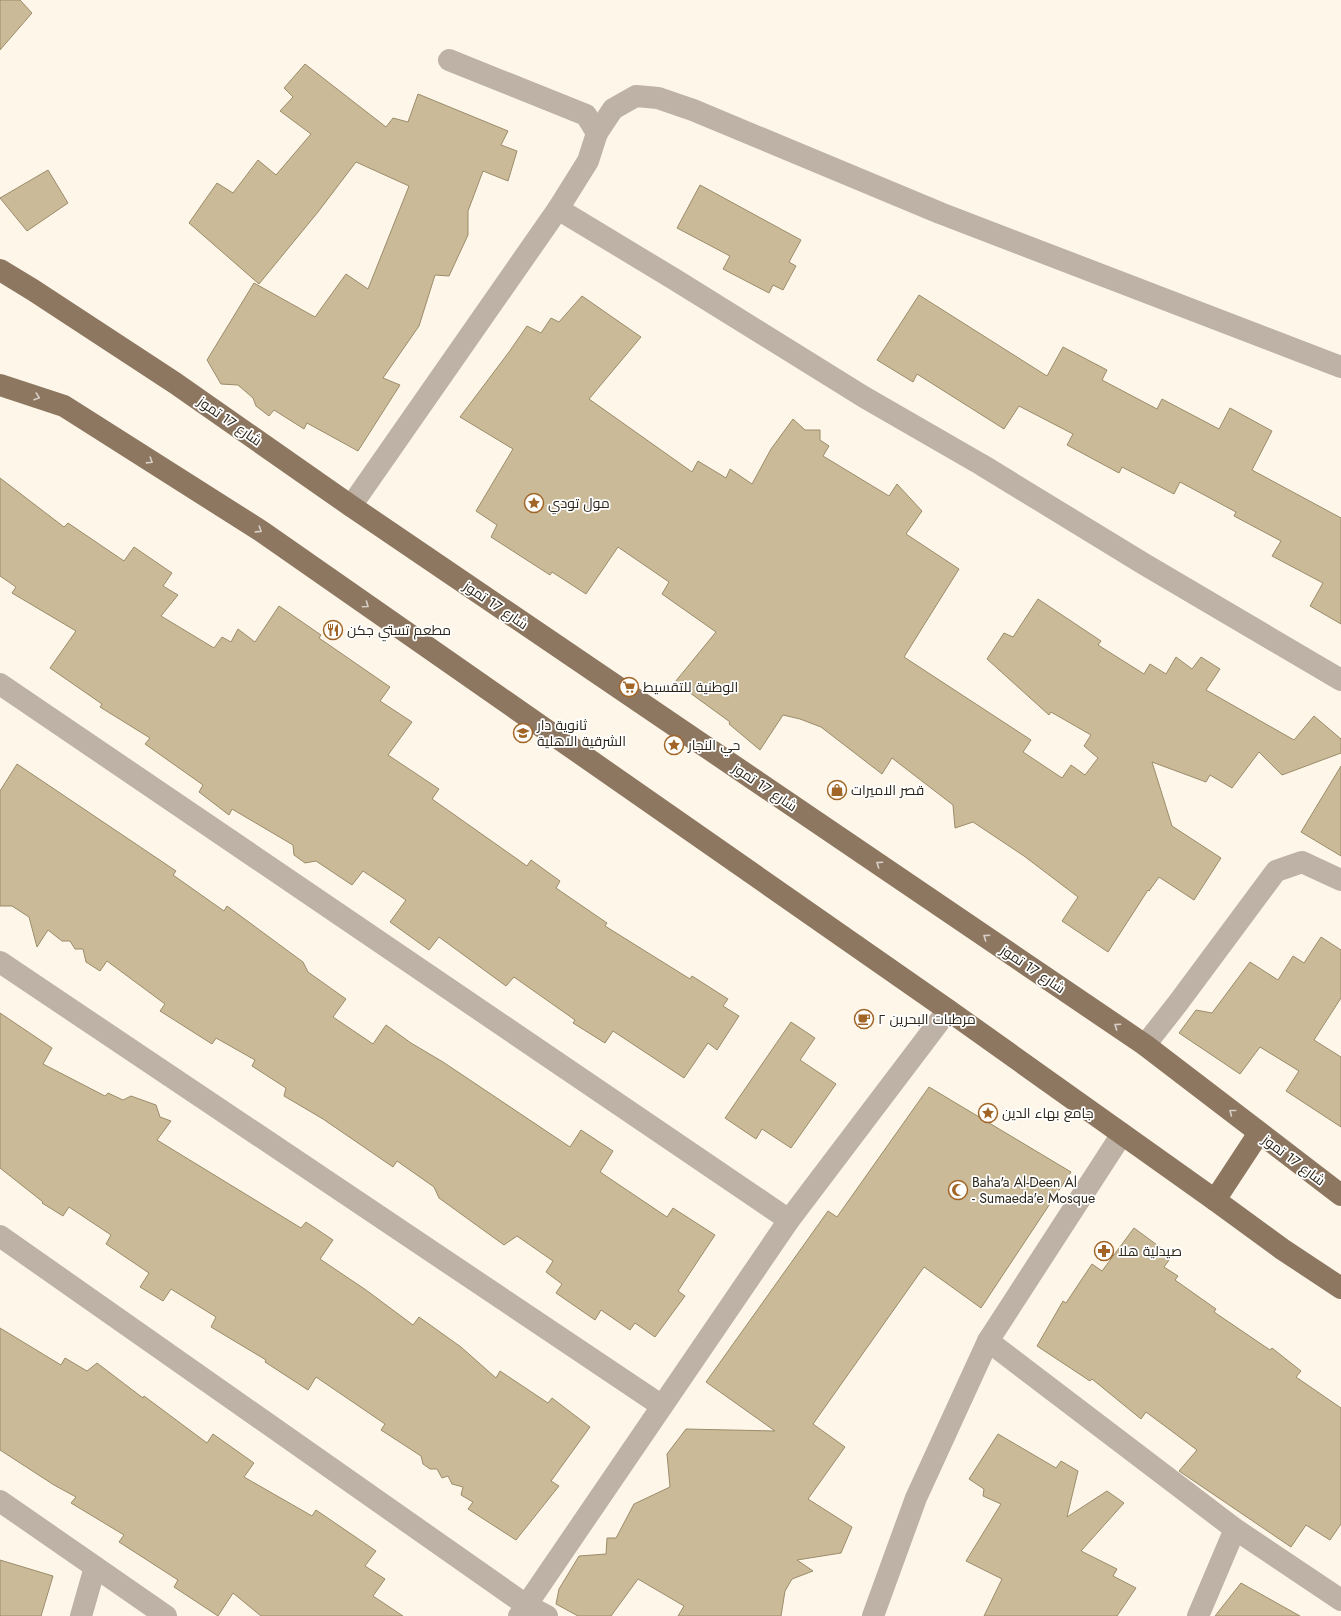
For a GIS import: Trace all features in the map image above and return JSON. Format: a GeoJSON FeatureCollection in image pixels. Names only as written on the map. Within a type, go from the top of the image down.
{"type":"FeatureCollection","features":[{"type":"Feature","properties":{"kind":"main road","name":"شارع 17 تموز"},"geometry":{"type":"LineString","coordinates":[[0,270],[175,383],[351,506],[1145,1045],[1341,1195]]}},
{"type":"Feature","properties":{"kind":"main road"},"geometry":{"type":"LineString","coordinates":[[0,385],[64,406],[261,531],[948,1010],[1216,1200],[1282,1249],[1341,1288]]}},
{"type":"Feature","properties":{"kind":"main road"},"geometry":{"type":"LineString","coordinates":[[1216,1200],[1259,1133]]}},
{"type":"Feature","properties":{"kind":"street"},"geometry":{"type":"LineString","coordinates":[[449,60],[586,115],[597,133]]}},
{"type":"Feature","properties":{"kind":"street"},"geometry":{"type":"LineString","coordinates":[[351,506],[558,209],[588,161],[597,133],[613,110],[636,96],[658,98],[693,110],[940,213],[1341,367]]}},
{"type":"Feature","properties":{"kind":"street"},"geometry":{"type":"LineString","coordinates":[[558,209],[864,397],[982,465],[1144,564],[1341,680]]}},
{"type":"Feature","properties":{"kind":"street"},"geometry":{"type":"LineString","coordinates":[[0,684],[789,1220]]}},
{"type":"Feature","properties":{"kind":"street"},"geometry":{"type":"LineString","coordinates":[[1145,1045],[1276,871],[1302,862],[1341,880]]}},
{"type":"Feature","properties":{"kind":"street"},"geometry":{"type":"LineString","coordinates":[[0,962],[662,1406]]}},
{"type":"Feature","properties":{"kind":"street"},"geometry":{"type":"LineString","coordinates":[[523,1610],[789,1220],[948,1010]]}},
{"type":"Feature","properties":{"kind":"street"},"geometry":{"type":"LineString","coordinates":[[872,1616],[916,1498],[988,1341],[1122,1134]]}},
{"type":"Feature","properties":{"kind":"street"},"geometry":{"type":"LineString","coordinates":[[0,1236],[523,1610],[546,1616]]}},
{"type":"Feature","properties":{"kind":"street"},"geometry":{"type":"LineString","coordinates":[[988,1341],[1235,1529],[1341,1600]]}},
{"type":"Feature","properties":{"kind":"street"},"geometry":{"type":"LineString","coordinates":[[0,1501],[166,1616]]}},
{"type":"Feature","properties":{"kind":"street"},"geometry":{"type":"LineString","coordinates":[[1198,1616],[1235,1529]]}},
{"type":"Feature","properties":{"kind":"street"},"geometry":{"type":"LineString","coordinates":[[82,1616],[95,1567]]}},
{"type":"Feature","properties":{"kind":"building"},"geometry":{"type":"Polygon","coordinates":[[[0,0],[20,0],[32,13],[0,50],[0,0]]]}},
{"type":"Feature","properties":{"kind":"building"},"geometry":{"type":"Polygon","coordinates":[[[305,64],[386,127],[393,118],[408,122],[418,94],[508,131],[501,145],[517,151],[508,181],[483,171],[468,211],[468,235],[449,276],[435,275],[419,326],[383,378],[400,385],[358,451],[307,423],[304,429],[274,410],[269,416],[256,406],[253,398],[238,385],[221,384],[207,360],[254,283],[315,317],[346,274],[368,289],[409,186],[356,162],[318,212],[259,284],[189,223],[217,183],[233,193],[258,160],[276,175],[311,134],[280,111],[293,97],[284,88],[305,64]]]}},
{"type":"Feature","properties":{"kind":"building"},"geometry":{"type":"Polygon","coordinates":[[[48,170],[68,203],[27,231],[0,198],[48,170]]]}},
{"type":"Feature","properties":{"kind":"building"},"geometry":{"type":"Polygon","coordinates":[[[700,185],[801,240],[789,262],[796,266],[783,290],[773,285],[769,293],[723,269],[730,256],[677,228],[700,185]]]}},
{"type":"Feature","properties":{"kind":"building"},"geometry":{"type":"Polygon","coordinates":[[[919,295],[1047,376],[1063,347],[1107,370],[1102,380],[1157,409],[1162,399],[1219,429],[1230,408],[1272,431],[1252,470],[1341,518],[1341,624],[1310,606],[1323,583],[1272,556],[1281,541],[1234,516],[1236,512],[1180,482],[1174,494],[1122,467],[1119,473],[1067,445],[1073,434],[1019,406],[1004,429],[917,374],[913,382],[877,360],[919,295]]]}},
{"type":"Feature","properties":{"kind":"building"},"geometry":{"type":"Polygon","coordinates":[[[582,296],[641,337],[589,399],[692,472],[698,461],[726,478],[730,469],[752,484],[771,449],[793,419],[805,430],[820,430],[820,440],[829,446],[823,456],[889,496],[897,484],[922,511],[906,534],[959,569],[904,657],[1031,740],[1023,752],[1062,778],[1071,765],[1085,775],[1098,758],[1084,746],[1091,735],[1051,712],[1049,715],[987,659],[1004,633],[1013,637],[1038,599],[1101,641],[1098,645],[1144,674],[1150,664],[1166,674],[1176,657],[1192,669],[1201,657],[1220,669],[1206,690],[1294,740],[1314,716],[1341,739],[1341,753],[1282,775],[1259,752],[1232,788],[1210,775],[1206,782],[1152,762],[1172,826],[1221,858],[1194,900],[1159,877],[1149,891],[1148,890],[1108,952],[1062,921],[1078,897],[1024,856],[973,822],[955,828],[953,805],[892,758],[882,774],[821,727],[800,719],[783,715],[760,750],[729,724],[730,722],[675,682],[716,632],[662,594],[669,582],[618,547],[586,594],[552,572],[550,575],[491,537],[497,525],[476,511],[513,449],[460,417],[527,326],[541,333],[551,318],[559,322],[582,296]]]}},
{"type":"Feature","properties":{"kind":"building"},"geometry":{"type":"Polygon","coordinates":[[[0,478],[64,527],[68,523],[124,561],[134,547],[172,573],[163,586],[178,595],[161,616],[214,648],[222,637],[231,642],[238,629],[255,642],[279,606],[321,635],[319,638],[390,687],[380,701],[412,722],[388,755],[439,789],[432,799],[527,866],[531,860],[560,881],[556,888],[607,923],[605,926],[690,979],[692,976],[728,999],[723,1006],[739,1016],[717,1050],[708,1043],[684,1078],[613,1031],[605,1043],[573,1023],[575,1020],[514,977],[506,986],[439,937],[429,950],[390,922],[406,900],[363,871],[352,885],[316,861],[305,863],[294,855],[293,845],[232,809],[229,815],[199,792],[203,785],[145,744],[150,738],[100,707],[102,704],[50,668],[76,631],[12,593],[16,587],[0,576],[0,478]]]}},
{"type":"Feature","properties":{"kind":"building"},"geometry":{"type":"Polygon","coordinates":[[[17,764],[176,871],[173,875],[224,911],[227,906],[303,962],[308,972],[346,999],[333,1017],[373,1044],[386,1025],[570,1147],[581,1130],[613,1151],[600,1172],[667,1217],[673,1208],[715,1235],[678,1291],[685,1296],[655,1337],[635,1323],[630,1330],[601,1310],[595,1320],[556,1293],[562,1284],[546,1272],[553,1261],[517,1236],[504,1245],[439,1198],[434,1187],[397,1161],[393,1167],[323,1119],[284,1096],[286,1088],[252,1066],[255,1060],[216,1038],[212,1044],[160,1011],[165,1004],[107,961],[100,971],[86,962],[83,949],[75,949],[70,941],[62,941],[48,930],[37,947],[29,917],[12,906],[0,906],[0,791],[17,764]]]}},
{"type":"Feature","properties":{"kind":"building"},"geometry":{"type":"Polygon","coordinates":[[[1341,766],[1341,856],[1301,832],[1341,766]]]}},
{"type":"Feature","properties":{"kind":"building"},"geometry":{"type":"Polygon","coordinates":[[[1321,937],[1341,950],[1341,998],[1314,1040],[1341,1057],[1341,1127],[1286,1091],[1299,1071],[1260,1047],[1240,1074],[1179,1033],[1196,1010],[1212,1013],[1250,962],[1278,980],[1293,956],[1304,963],[1321,937]]]}},
{"type":"Feature","properties":{"kind":"building"},"geometry":{"type":"Polygon","coordinates":[[[0,1013],[52,1048],[43,1064],[105,1096],[108,1093],[123,1100],[131,1096],[156,1105],[160,1117],[171,1121],[157,1140],[301,1228],[306,1222],[333,1240],[320,1259],[366,1290],[413,1325],[419,1317],[461,1347],[496,1378],[500,1371],[548,1403],[552,1398],[590,1427],[551,1481],[559,1486],[516,1540],[468,1509],[473,1502],[461,1495],[463,1487],[452,1484],[448,1476],[442,1478],[437,1469],[430,1469],[423,1464],[421,1456],[381,1430],[385,1424],[316,1377],[308,1390],[265,1362],[266,1360],[211,1327],[216,1317],[171,1289],[163,1301],[140,1287],[149,1273],[106,1244],[111,1235],[69,1207],[63,1216],[42,1203],[43,1202],[0,1168],[0,1013]]]}},
{"type":"Feature","properties":{"kind":"building"},"geometry":{"type":"Polygon","coordinates":[[[791,1022],[815,1038],[800,1060],[836,1084],[791,1148],[762,1129],[756,1139],[725,1118],[791,1022]]]}},
{"type":"Feature","properties":{"kind":"building"},"geometry":{"type":"Polygon","coordinates":[[[929,1087],[1071,1172],[981,1308],[924,1267],[813,1424],[845,1447],[808,1499],[852,1527],[841,1553],[797,1560],[813,1571],[792,1579],[785,1591],[781,1616],[678,1616],[684,1606],[638,1579],[611,1616],[578,1616],[556,1604],[559,1589],[579,1556],[606,1554],[607,1538],[616,1538],[634,1504],[670,1487],[667,1454],[686,1429],[775,1431],[706,1382],[828,1211],[837,1217],[929,1087]]]}},
{"type":"Feature","properties":{"kind":"building"},"geometry":{"type":"Polygon","coordinates":[[[1134,1228],[1172,1256],[1164,1267],[1178,1276],[1175,1280],[1216,1309],[1214,1312],[1270,1350],[1272,1348],[1301,1371],[1296,1377],[1341,1408],[1341,1524],[1330,1540],[1306,1525],[1291,1547],[1179,1471],[1197,1450],[1146,1412],[1141,1419],[1092,1379],[1090,1381],[1037,1346],[1063,1301],[1066,1303],[1092,1264],[1102,1271],[1134,1228]]]}},
{"type":"Feature","properties":{"kind":"building"},"geometry":{"type":"Polygon","coordinates":[[[0,1328],[61,1365],[65,1358],[87,1371],[97,1363],[143,1398],[144,1396],[207,1443],[213,1434],[254,1463],[244,1477],[312,1516],[316,1510],[376,1551],[365,1566],[385,1579],[373,1596],[403,1616],[261,1616],[233,1593],[218,1616],[174,1587],[178,1580],[119,1542],[124,1535],[71,1503],[76,1497],[54,1485],[0,1450],[0,1328]]]}},
{"type":"Feature","properties":{"kind":"building"},"geometry":{"type":"Polygon","coordinates":[[[998,1434],[1056,1468],[1061,1461],[1078,1471],[1067,1517],[1107,1491],[1124,1503],[1081,1551],[1117,1569],[1113,1576],[1136,1588],[1117,1616],[984,1616],[1002,1579],[966,1561],[1001,1504],[983,1496],[984,1489],[969,1479],[998,1434]]]}},
{"type":"Feature","properties":{"kind":"building"},"geometry":{"type":"Polygon","coordinates":[[[0,1560],[53,1576],[41,1616],[0,1616],[0,1560]]]}},
{"type":"Feature","properties":{"kind":"building"},"geometry":{"type":"Polygon","coordinates":[[[1241,1583],[1300,1616],[1215,1616],[1241,1583]]]}},
{"type":"Feature","properties":{"kind":"place","name":"مول تودي"},"geometry":{"type":"Point","coordinates":[534,503]}},
{"type":"Feature","properties":{"kind":"place","name":"مطعم تستي جكن"},"geometry":{"type":"Point","coordinates":[333,630]}},
{"type":"Feature","properties":{"kind":"place","name":"الوطنية للتقسيط"},"geometry":{"type":"Point","coordinates":[629,687]}},
{"type":"Feature","properties":{"kind":"place","name":"ثانوية دار الشرقية الاهلية"},"geometry":{"type":"Point","coordinates":[523,733]}},
{"type":"Feature","properties":{"kind":"place","name":"حي النجار"},"geometry":{"type":"Point","coordinates":[674,745]}},
{"type":"Feature","properties":{"kind":"place","name":"قصر الاميرات"},"geometry":{"type":"Point","coordinates":[837,790]}},
{"type":"Feature","properties":{"kind":"place","name":"مرطبات البحرين ٢"},"geometry":{"type":"Point","coordinates":[864,1019]}},
{"type":"Feature","properties":{"kind":"place","name":"جامع بهاء الدين"},"geometry":{"type":"Point","coordinates":[988,1113]}},
{"type":"Feature","properties":{"kind":"place","name":"Baha'a Al-Deen Al - Sumaeda'e Mosque"},"geometry":{"type":"Point","coordinates":[958,1190]}},
{"type":"Feature","properties":{"kind":"place","name":"صيدلية هلا"},"geometry":{"type":"Point","coordinates":[1104,1251]}}]}
